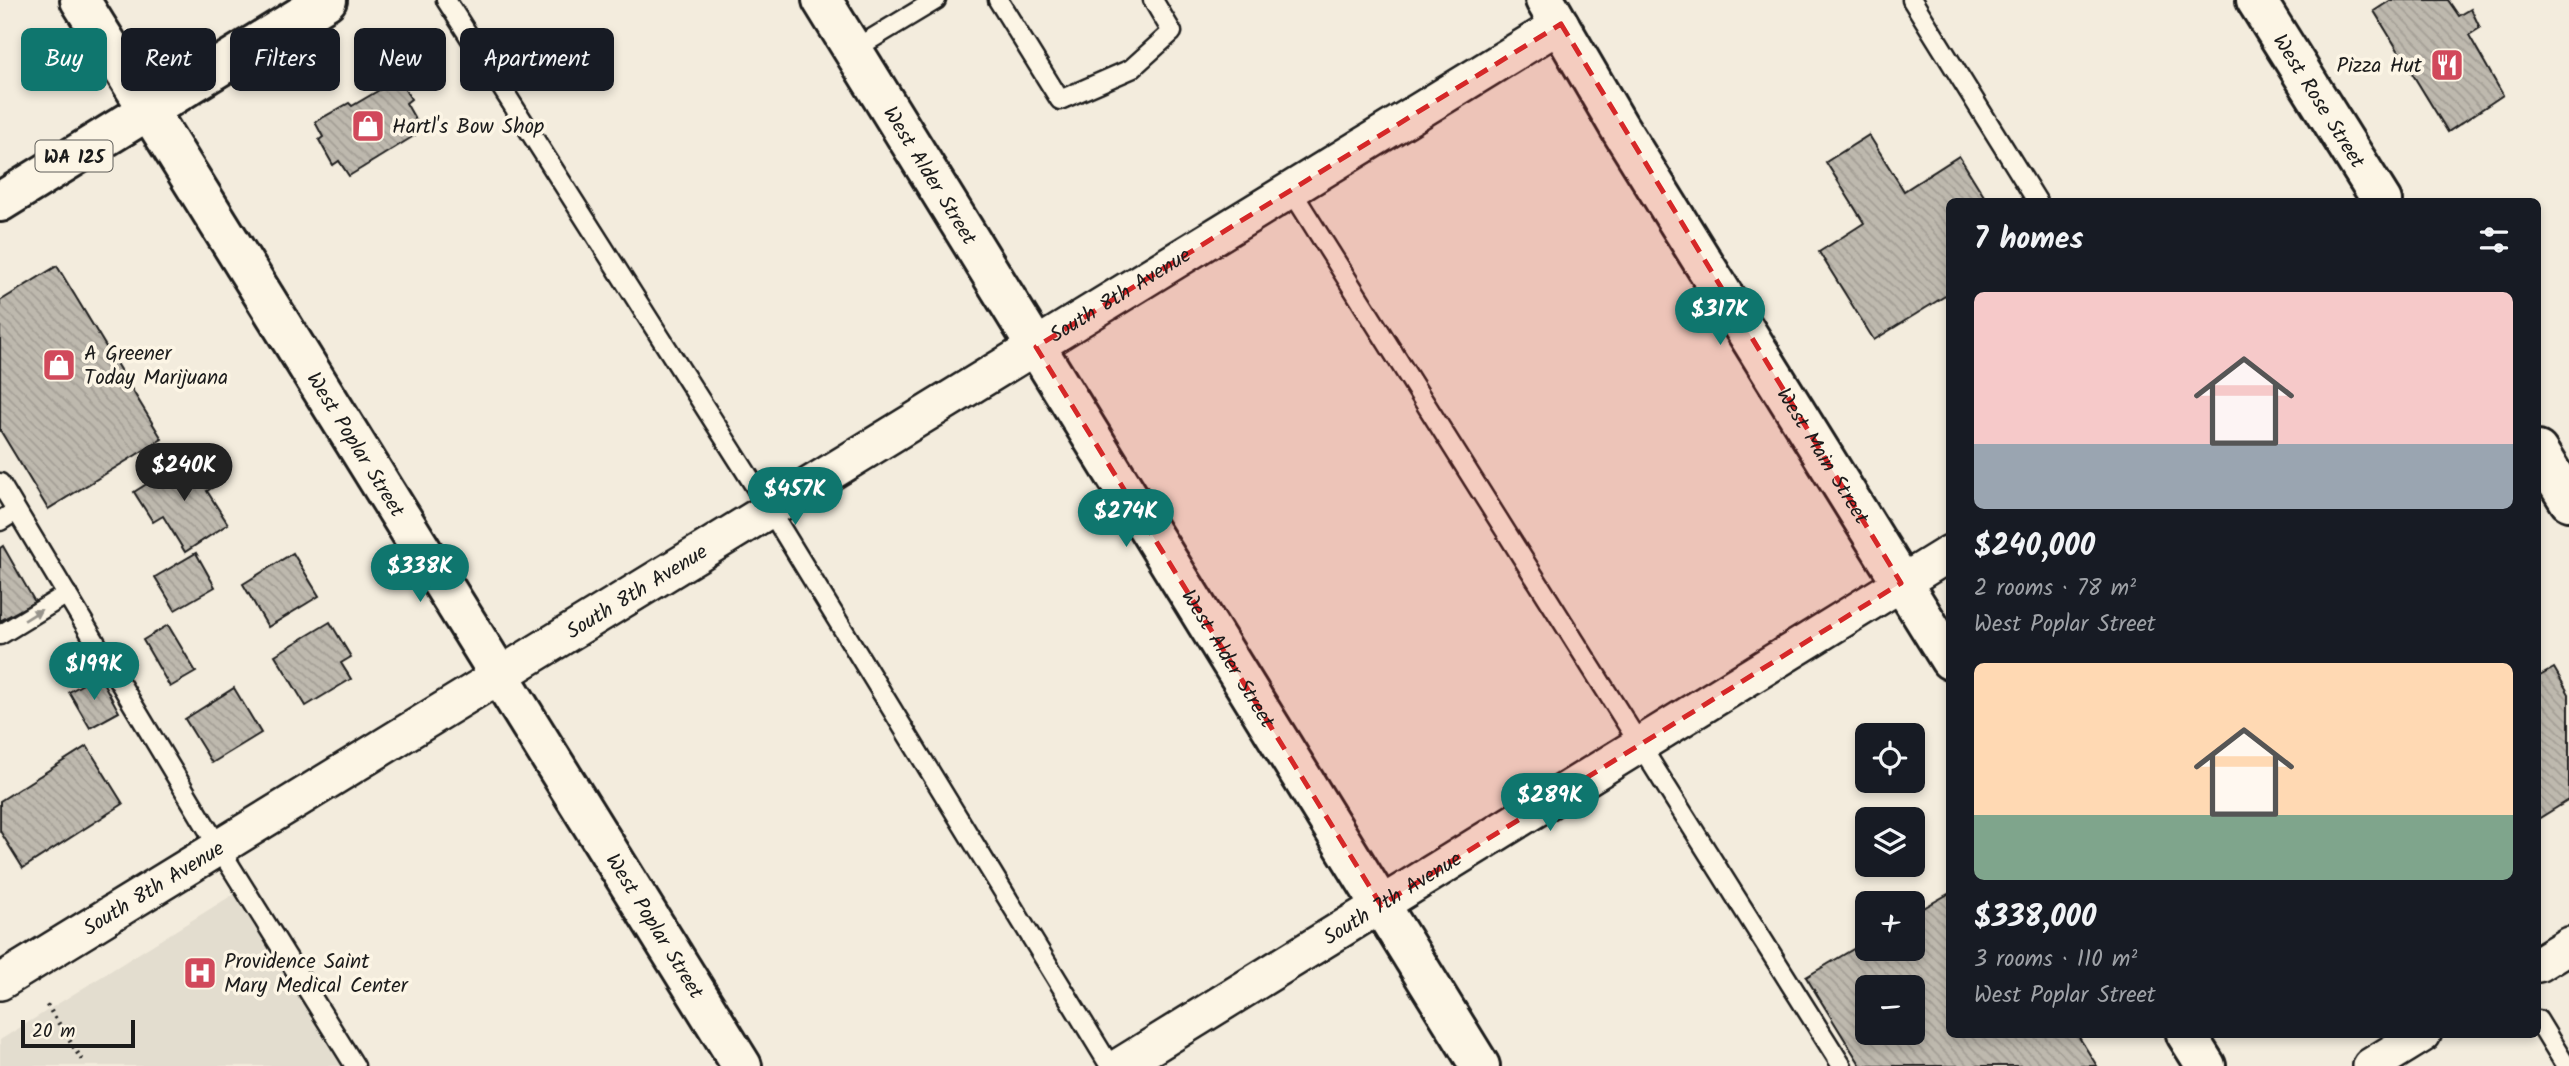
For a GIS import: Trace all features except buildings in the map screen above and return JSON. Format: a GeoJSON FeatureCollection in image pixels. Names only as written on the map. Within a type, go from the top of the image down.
{"type":"FeatureCollection","features":[{"type":"Feature","properties":{"kind":"main road","name":"West Poplar Street"},"geometry":{"type":"LineString","coordinates":[[80,0],[742,1066]]}},
{"type":"Feature","properties":{"kind":"main road","name":"WA 125"},"geometry":{"type":"LineString","coordinates":[[0,202],[327,0]]}},
{"type":"Feature","properties":{"kind":"main road","name":"West Alder Street"},"geometry":{"type":"LineString","coordinates":[[822,0],[1480,1066]]}},
{"type":"Feature","properties":{"kind":"main road","name":"West Rose Street"},"geometry":{"type":"LineString","coordinates":[[2256,0],[2380,198]]}},
{"type":"Feature","properties":{"kind":"main road","name":"West Main Street"},"geometry":{"type":"LineString","coordinates":[[1553,12],[1619,127],[1946,654]]}},
{"type":"Feature","properties":{"kind":"main road"},"geometry":{"type":"LineString","coordinates":[[2541,456],[2569,501]]}},
{"type":"Feature","properties":{"kind":"main road"},"geometry":{"type":"LineString","coordinates":[[2188,1038],[2206,1066]]}},
{"type":"Feature","properties":{"kind":"street","name":"South 8th Avenue"},"geometry":{"type":"LineString","coordinates":[[0,982],[1291,190],[1553,12]]}},
{"type":"Feature","properties":{"kind":"street","name":"South 7th Avenue"},"geometry":{"type":"LineString","coordinates":[[1120,1066],[1946,555]]}},
{"type":"Feature","properties":{"kind":"street"},"geometry":{"type":"LineString","coordinates":[[2541,962],[2569,945]]}},
{"type":"Feature","properties":{"kind":"street"},"geometry":{"type":"LineString","coordinates":[[2371,1066],[2416,1038]]}},
{"type":"Feature","properties":{"kind":"lane"},"geometry":{"type":"LineString","coordinates":[[446,0],[770,510],[1110,1066]]}},
{"type":"Feature","properties":{"kind":"lane"},"geometry":{"type":"LineString","coordinates":[[853,50],[936,0]]}},
{"type":"Feature","properties":{"kind":"lane"},"geometry":{"type":"LineString","coordinates":[[998,0],[1060,100],[1131,69],[1172,32],[1153,0]]}},
{"type":"Feature","properties":{"kind":"lane"},"geometry":{"type":"LineString","coordinates":[[1912,0],[2036,198]]}},
{"type":"Feature","properties":{"kind":"lane"},"geometry":{"type":"LineString","coordinates":[[1291,190],[1842,1066]]}},
{"type":"Feature","properties":{"kind":"lane"},"geometry":{"type":"LineString","coordinates":[[0,484],[219,848],[355,1066]]}},
{"type":"Feature","properties":{"kind":"lane"},"geometry":{"type":"LineString","coordinates":[[0,521],[16,511]]}},
{"type":"Feature","properties":{"kind":"lane"},"geometry":{"type":"LineString","coordinates":[[0,635],[67,594]]}},
{"type":"Feature","properties":{"kind":"lane"},"geometry":{"type":"LineString","coordinates":[[2541,1025],[2566,1066]]}},
{"type":"Feature","properties":{"kind":"path"},"geometry":{"type":"LineString","coordinates":[[47,1005],[82,1060]]}},
{"type":"Feature","properties":{"kind":"highlighted area"},"geometry":{"type":"Polygon","coordinates":[[[1561,24],[1901,583],[1381,905],[1036,347],[1561,24]]]}},
{"type":"Feature","properties":{"kind":"shaded area","name":"Providence Saint Mary Medical Center"},"geometry":{"type":"Polygon","coordinates":[[[242,889],[348,1066],[0,1066],[0,1040],[242,889]]]}},
{"type":"Feature","properties":{"kind":"place","name":"Pizza Hut"},"geometry":{"type":"Point","coordinates":[2447,65]}},
{"type":"Feature","properties":{"kind":"place","name":"Hartl's Bow Shop"},"geometry":{"type":"Point","coordinates":[368,126]}},
{"type":"Feature","properties":{"kind":"place","name":"A Greener Today Marijuana"},"geometry":{"type":"Point","coordinates":[59,365]}},
{"type":"Feature","properties":{"kind":"place","name":"Providence Saint Mary Medical Center"},"geometry":{"type":"Point","coordinates":[200,973]}}]}
